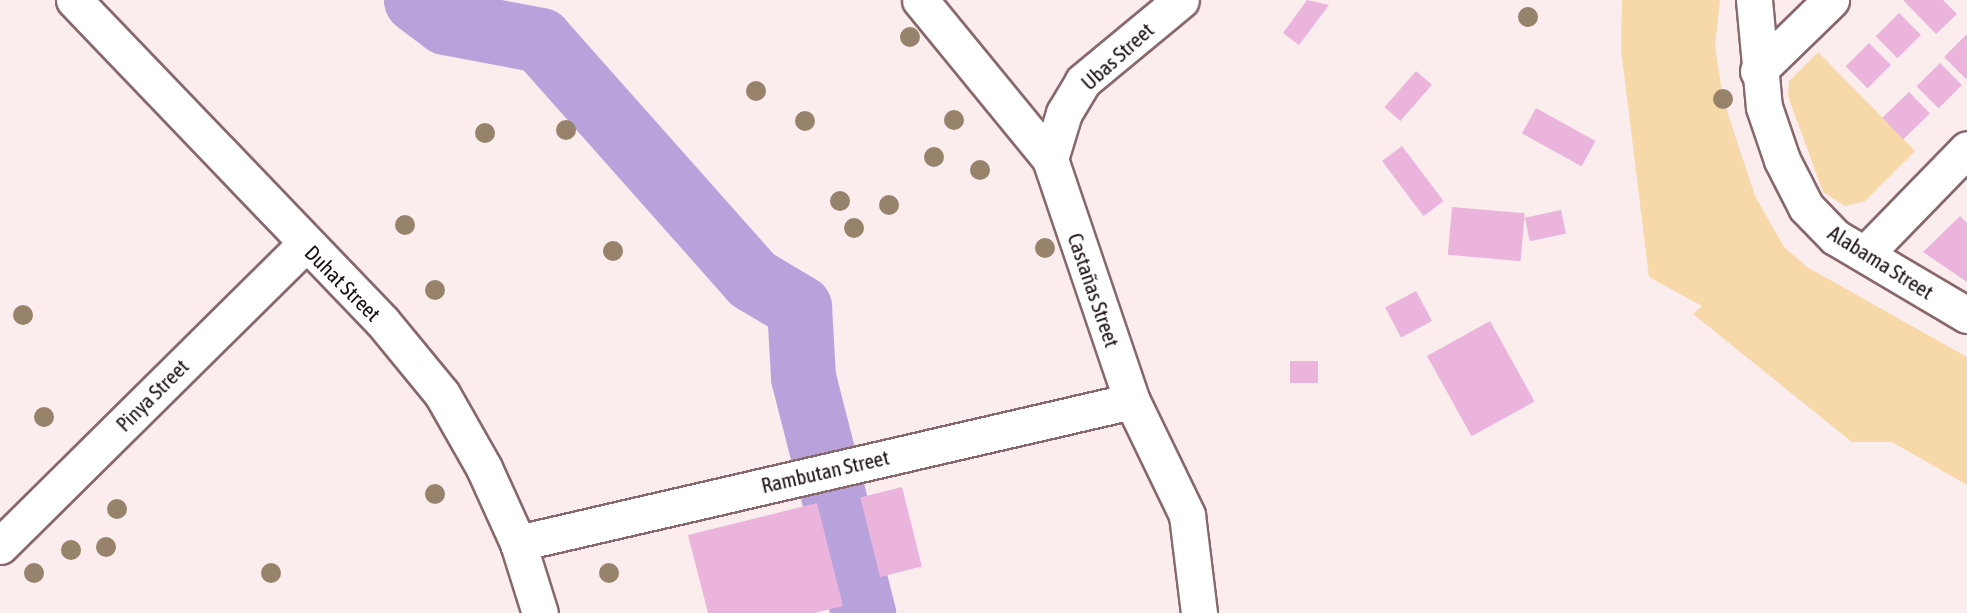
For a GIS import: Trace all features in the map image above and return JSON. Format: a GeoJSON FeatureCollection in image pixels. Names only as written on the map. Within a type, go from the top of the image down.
{"type":"FeatureCollection","features":[{"type":"Feature","properties":{"kind":"street","name":"Duhat Street"},"geometry":{"type":"LineString","coordinates":[[74,0],[304,245],[382,321],[442,394],[484,468],[518,543],[540,613]]}},
{"type":"Feature","properties":{"kind":"street","name":"Castañas Street"},"geometry":{"type":"LineString","coordinates":[[920,0],[1050,159],[1132,401],[1187,515],[1199,613]]}},
{"type":"Feature","properties":{"kind":"street","name":"Ubas Street"},"geometry":{"type":"LineString","coordinates":[[1050,159],[1064,113],[1083,81],[1181,0]]}},
{"type":"Feature","properties":{"kind":"street","name":"Alabama Street"},"geometry":{"type":"LineString","coordinates":[[1754,0],[1758,71],[1764,107],[1801,199],[1818,223],[1967,315]]}},
{"type":"Feature","properties":{"kind":"street"},"geometry":{"type":"LineString","coordinates":[[1758,71],[1831,0]]}},
{"type":"Feature","properties":{"kind":"street"},"geometry":{"type":"LineString","coordinates":[[1866,254],[1967,149]]}},
{"type":"Feature","properties":{"kind":"street","name":"Pinya Street"},"geometry":{"type":"LineString","coordinates":[[0,546],[304,245]]}},
{"type":"Feature","properties":{"kind":"street","name":"Rambutan Street"},"geometry":{"type":"LineString","coordinates":[[518,543],[1132,401]]}},
{"type":"Feature","properties":{"kind":"shaded area"},"geometry":{"type":"Polygon","coordinates":[[[1622,0],[1720,0],[1715,46],[1723,99],[1755,196],[1784,247],[1807,267],[1967,357],[1967,485],[1892,442],[1852,442],[1693,314],[1702,306],[1649,277],[1621,49],[1622,0]]]}},
{"type":"Feature","properties":{"kind":"shaded area"},"geometry":{"type":"Polygon","coordinates":[[[1818,52],[1915,151],[1865,201],[1845,206],[1823,192],[1788,96],[1789,81],[1818,52]]]}},
{"type":"Feature","properties":{"kind":"building"},"geometry":{"type":"Polygon","coordinates":[[[1307,0],[1329,5],[1299,45],[1283,33],[1307,0]]]}},
{"type":"Feature","properties":{"kind":"building"},"geometry":{"type":"Polygon","coordinates":[[[1903,0],[1943,0],[1957,14],[1936,34],[1903,0]]]}},
{"type":"Feature","properties":{"kind":"building"},"geometry":{"type":"Polygon","coordinates":[[[1899,13],[1921,35],[1898,58],[1876,36],[1899,13]]]}},
{"type":"Feature","properties":{"kind":"building"},"geometry":{"type":"Polygon","coordinates":[[[1967,34],[1967,78],[1966,79],[1944,57],[1967,34]]]}},
{"type":"Feature","properties":{"kind":"building"},"geometry":{"type":"Polygon","coordinates":[[[1869,43],[1891,65],[1868,88],[1846,66],[1869,43]]]}},
{"type":"Feature","properties":{"kind":"building"},"geometry":{"type":"Polygon","coordinates":[[[1940,63],[1962,85],[1939,108],[1917,86],[1940,63]]]}},
{"type":"Feature","properties":{"kind":"building"},"geometry":{"type":"Polygon","coordinates":[[[1416,71],[1432,85],[1400,121],[1385,107],[1416,71]]]}},
{"type":"Feature","properties":{"kind":"building"},"geometry":{"type":"Polygon","coordinates":[[[1909,92],[1930,114],[1903,139],[1882,118],[1909,92]]]}},
{"type":"Feature","properties":{"kind":"building"},"geometry":{"type":"Polygon","coordinates":[[[1536,108],[1595,141],[1581,166],[1522,133],[1536,108]]]}},
{"type":"Feature","properties":{"kind":"building"},"geometry":{"type":"Polygon","coordinates":[[[1402,146],[1444,201],[1424,216],[1382,161],[1402,146]]]}},
{"type":"Feature","properties":{"kind":"building"},"geometry":{"type":"Polygon","coordinates":[[[1452,207],[1525,213],[1521,261],[1448,255],[1452,207]]]}},
{"type":"Feature","properties":{"kind":"building"},"geometry":{"type":"Polygon","coordinates":[[[1561,210],[1566,233],[1530,241],[1525,218],[1561,210]]]}},
{"type":"Feature","properties":{"kind":"building"},"geometry":{"type":"Polygon","coordinates":[[[1960,216],[1967,223],[1967,282],[1923,252],[1960,216]]]}},
{"type":"Feature","properties":{"kind":"building"},"geometry":{"type":"Polygon","coordinates":[[[1416,291],[1432,321],[1401,337],[1385,307],[1416,291]]]}},
{"type":"Feature","properties":{"kind":"building"},"geometry":{"type":"Polygon","coordinates":[[[1490,321],[1535,401],[1472,436],[1427,356],[1490,321]]]}},
{"type":"Feature","properties":{"kind":"building"},"geometry":{"type":"Polygon","coordinates":[[[1290,361],[1318,361],[1318,383],[1290,383],[1290,361]]]}},
{"type":"Feature","properties":{"kind":"building"},"geometry":{"type":"Polygon","coordinates":[[[902,487],[922,567],[880,577],[860,497],[902,487]]]}},
{"type":"Feature","properties":{"kind":"building"},"geometry":{"type":"Polygon","coordinates":[[[817,503],[843,606],[814,613],[708,613],[688,535],[817,503]]]}},
{"type":"Feature","properties":{"kind":"waterway"},"geometry":{"type":"LineString","coordinates":[[416,0],[445,22],[540,40],[752,279],[799,307],[803,377],[863,613]]}}]}
